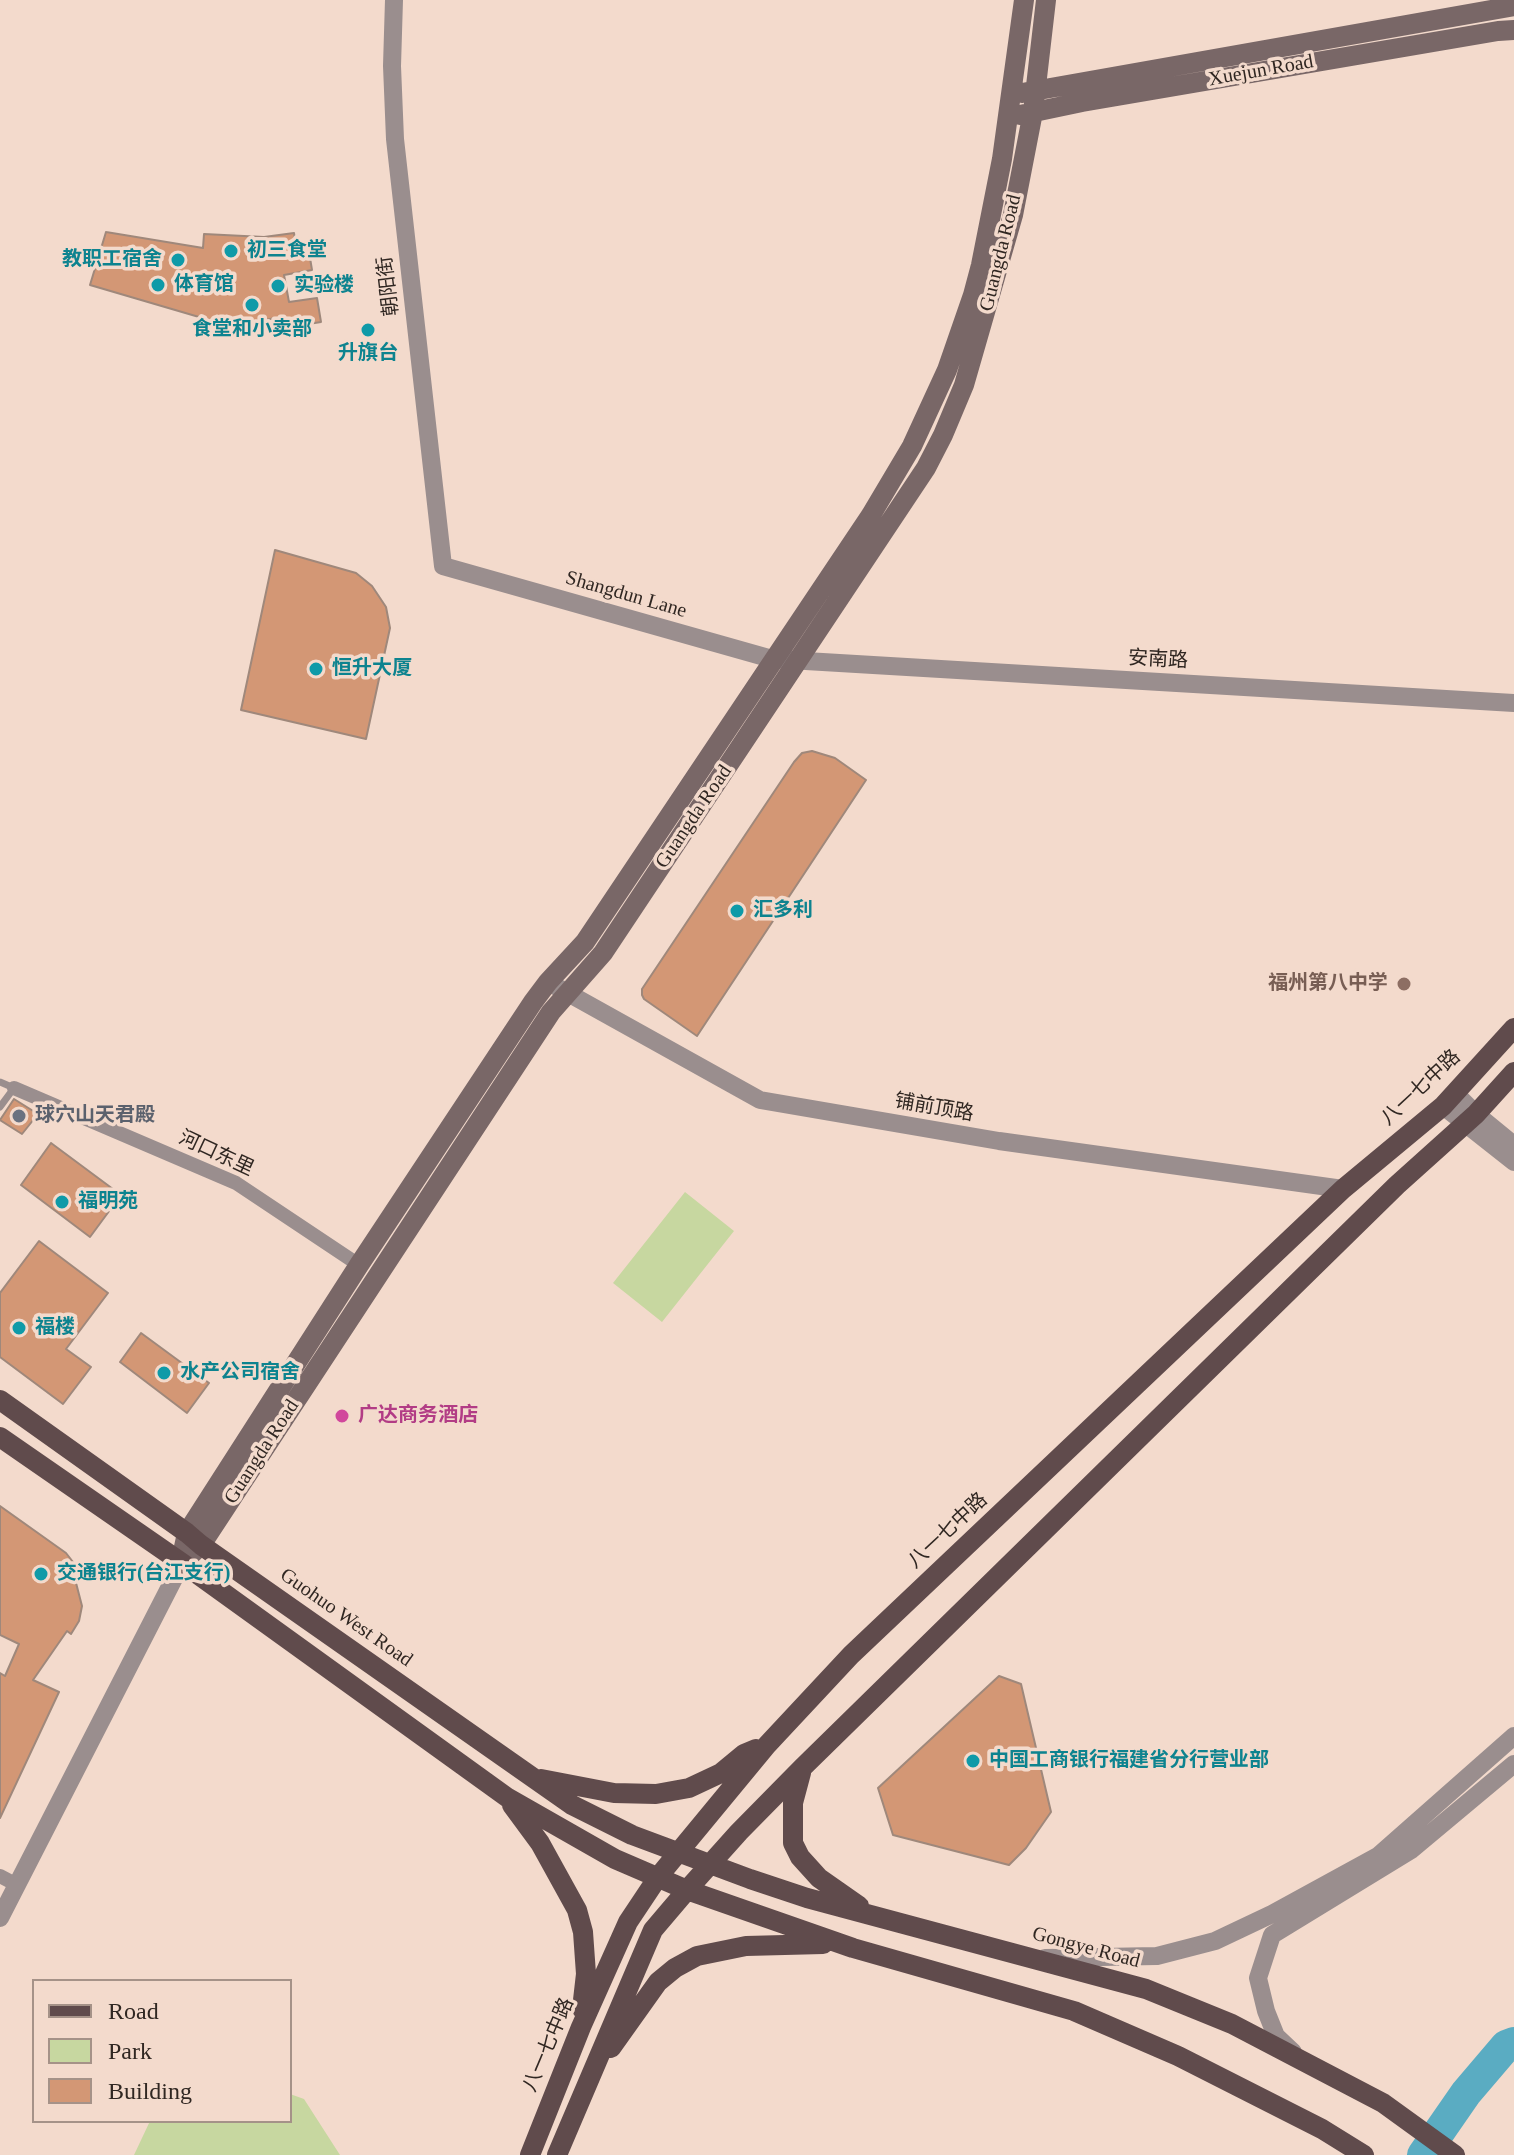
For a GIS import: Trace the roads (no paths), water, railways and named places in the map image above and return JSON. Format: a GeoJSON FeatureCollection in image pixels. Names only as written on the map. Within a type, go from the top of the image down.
{"type":"FeatureCollection","features":[{"type":"Feature","properties":{"kind":"main road","name":"Guangda Road"},"geometry":{"type":"LineString","coordinates":[[182,1563],[359,1265],[548,982],[585,942],[892,481],[912,446],[941,383],[981,265],[1012,95],[1024,0]]}},
{"type":"Feature","properties":{"kind":"main road","name":"Guangda Road"},"geometry":{"type":"LineString","coordinates":[[194,1539],[542,1026],[565,994],[603,953],[919,479],[943,435],[964,385],[1013,215],[1033,112],[1046,0]]}},
{"type":"Feature","properties":{"kind":"main road","name":"Xuejun Road"},"geometry":{"type":"LineString","coordinates":[[1012,95],[1514,6]]}},
{"type":"Feature","properties":{"kind":"main road","name":"Xuejun Road"},"geometry":{"type":"LineString","coordinates":[[1008,118],[1514,30]]}},
{"type":"Feature","properties":{"kind":"main road","name":"八一七中路"},"geometry":{"type":"LineString","coordinates":[[530,2155],[581,2027],[628,1922],[658,1877],[767,1745],[851,1655],[1343,1189],[1449,1099],[1514,1028]]}},
{"type":"Feature","properties":{"kind":"main road"},"geometry":{"type":"LineString","coordinates":[[557,2155],[653,1930],[687,1890],[802,1768],[1386,1195],[1470,1119],[1514,1072]]}},
{"type":"Feature","properties":{"kind":"main road","name":"Guohuo West Road"},"geometry":{"type":"LineString","coordinates":[[0,1400],[572,1805],[632,1835],[678,1852]]}},
{"type":"Feature","properties":{"kind":"main road"},"geometry":{"type":"LineString","coordinates":[[0,1437],[182,1563],[508,1798],[615,1859],[687,1890],[853,1948],[1074,2011],[1178,2056],[1322,2129],[1364,2155]]}},
{"type":"Feature","properties":{"kind":"main road"},"geometry":{"type":"LineString","coordinates":[[533,1778],[614,1793],[656,1794],[689,1788],[721,1773],[744,1754],[767,1745]]}},
{"type":"Feature","properties":{"kind":"main road"},"geometry":{"type":"LineString","coordinates":[[802,1768],[793,1803],[793,1843],[800,1857],[819,1878],[872,1916]]}},
{"type":"Feature","properties":{"kind":"main road"},"geometry":{"type":"LineString","coordinates":[[508,1798],[540,1843],[577,1910],[583,1932],[586,1974],[581,2027]]}},
{"type":"Feature","properties":{"kind":"main road","name":"Gongye Road"},"geometry":{"type":"LineString","coordinates":[[678,1852],[807,1898],[1146,1989],[1232,2024],[1383,2103],[1450,2151]]}},
{"type":"Feature","properties":{"kind":"main road"},"geometry":{"type":"LineString","coordinates":[[584,2088],[658,1982],[686,1962],[710,1953],[746,1946],[815,1943],[853,1948]]}},
{"type":"Feature","properties":{"kind":"street","name":"朝阳街"},"geometry":{"type":"LineString","coordinates":[[394,0],[392,66],[395,139],[443,566]]}},
{"type":"Feature","properties":{"kind":"street","name":"Shangdun Lane"},"geometry":{"type":"LineString","coordinates":[[443,566],[772,659],[798,662]]}},
{"type":"Feature","properties":{"kind":"street","name":"安南路"},"geometry":{"type":"LineString","coordinates":[[798,662],[1514,703]]}},
{"type":"Feature","properties":{"kind":"street","name":"铺前顶路"},"geometry":{"type":"LineString","coordinates":[[548,982],[760,1100],[999,1141],[1343,1189]]}},
{"type":"Feature","properties":{"kind":"street","name":"河口东里"},"geometry":{"type":"LineString","coordinates":[[7,1085],[222,1176],[359,1265]]}},
{"type":"Feature","properties":{"kind":"street"},"geometry":{"type":"LineString","coordinates":[[1449,1099],[1514,1162]]}},
{"type":"Feature","properties":{"kind":"street"},"geometry":{"type":"LineString","coordinates":[[1470,1119],[1514,1145]]}},
{"type":"Feature","properties":{"kind":"street","name":"Guangda Road"},"geometry":{"type":"LineString","coordinates":[[0,1918],[8,1880],[182,1563]]}},
{"type":"Feature","properties":{"kind":"street"},"geometry":{"type":"LineString","coordinates":[[1031,1958],[1157,1956],[1215,1941],[1378,1856],[1514,1736]]}},
{"type":"Feature","properties":{"kind":"street"},"geometry":{"type":"LineString","coordinates":[[1304,2062],[1276,2036],[1266,2011],[1258,1978],[1272,1935],[1411,1850],[1514,1764]]}},
{"type":"Feature","properties":{"kind":"lane"},"geometry":{"type":"LineString","coordinates":[[0,1107],[7,1085]]}},
{"type":"Feature","properties":{"kind":"waterway"},"geometry":{"type":"LineString","coordinates":[[1423,2155],[1466,2093],[1506,2046],[1514,2043]]}},
{"type":"Feature","properties":{"kind":"place","name":"初三食堂"},"geometry":{"type":"Point","coordinates":[231,251]}},
{"type":"Feature","properties":{"kind":"place","name":"教职工宿舍"},"geometry":{"type":"Point","coordinates":[178,260]}},
{"type":"Feature","properties":{"kind":"place","name":"体育馆"},"geometry":{"type":"Point","coordinates":[158,285]}},
{"type":"Feature","properties":{"kind":"place","name":"实验楼"},"geometry":{"type":"Point","coordinates":[278,286]}},
{"type":"Feature","properties":{"kind":"place","name":"食堂和小卖部"},"geometry":{"type":"Point","coordinates":[252,305]}},
{"type":"Feature","properties":{"kind":"place","name":"升旗台"},"geometry":{"type":"Point","coordinates":[368,330]}},
{"type":"Feature","properties":{"kind":"place","name":"恒升大厦"},"geometry":{"type":"Point","coordinates":[316,669]}},
{"type":"Feature","properties":{"kind":"place","name":"汇多利"},"geometry":{"type":"Point","coordinates":[737,911]}},
{"type":"Feature","properties":{"kind":"place","name":"福州第八中学"},"geometry":{"type":"Point","coordinates":[1404,984]}},
{"type":"Feature","properties":{"kind":"place","name":"球穴山天君殿"},"geometry":{"type":"Point","coordinates":[19,1116]}},
{"type":"Feature","properties":{"kind":"place","name":"福明苑"},"geometry":{"type":"Point","coordinates":[62,1202]}},
{"type":"Feature","properties":{"kind":"place","name":"福楼"},"geometry":{"type":"Point","coordinates":[19,1328]}},
{"type":"Feature","properties":{"kind":"place","name":"水产公司宿舍"},"geometry":{"type":"Point","coordinates":[164,1373]}},
{"type":"Feature","properties":{"kind":"place","name":"广达商务酒店"},"geometry":{"type":"Point","coordinates":[342,1416]}},
{"type":"Feature","properties":{"kind":"place","name":"交通银行(台江支行)"},"geometry":{"type":"Point","coordinates":[41,1574]}},
{"type":"Feature","properties":{"kind":"place","name":"中国工商银行福建省分行营业部"},"geometry":{"type":"Point","coordinates":[973,1761]}}]}
